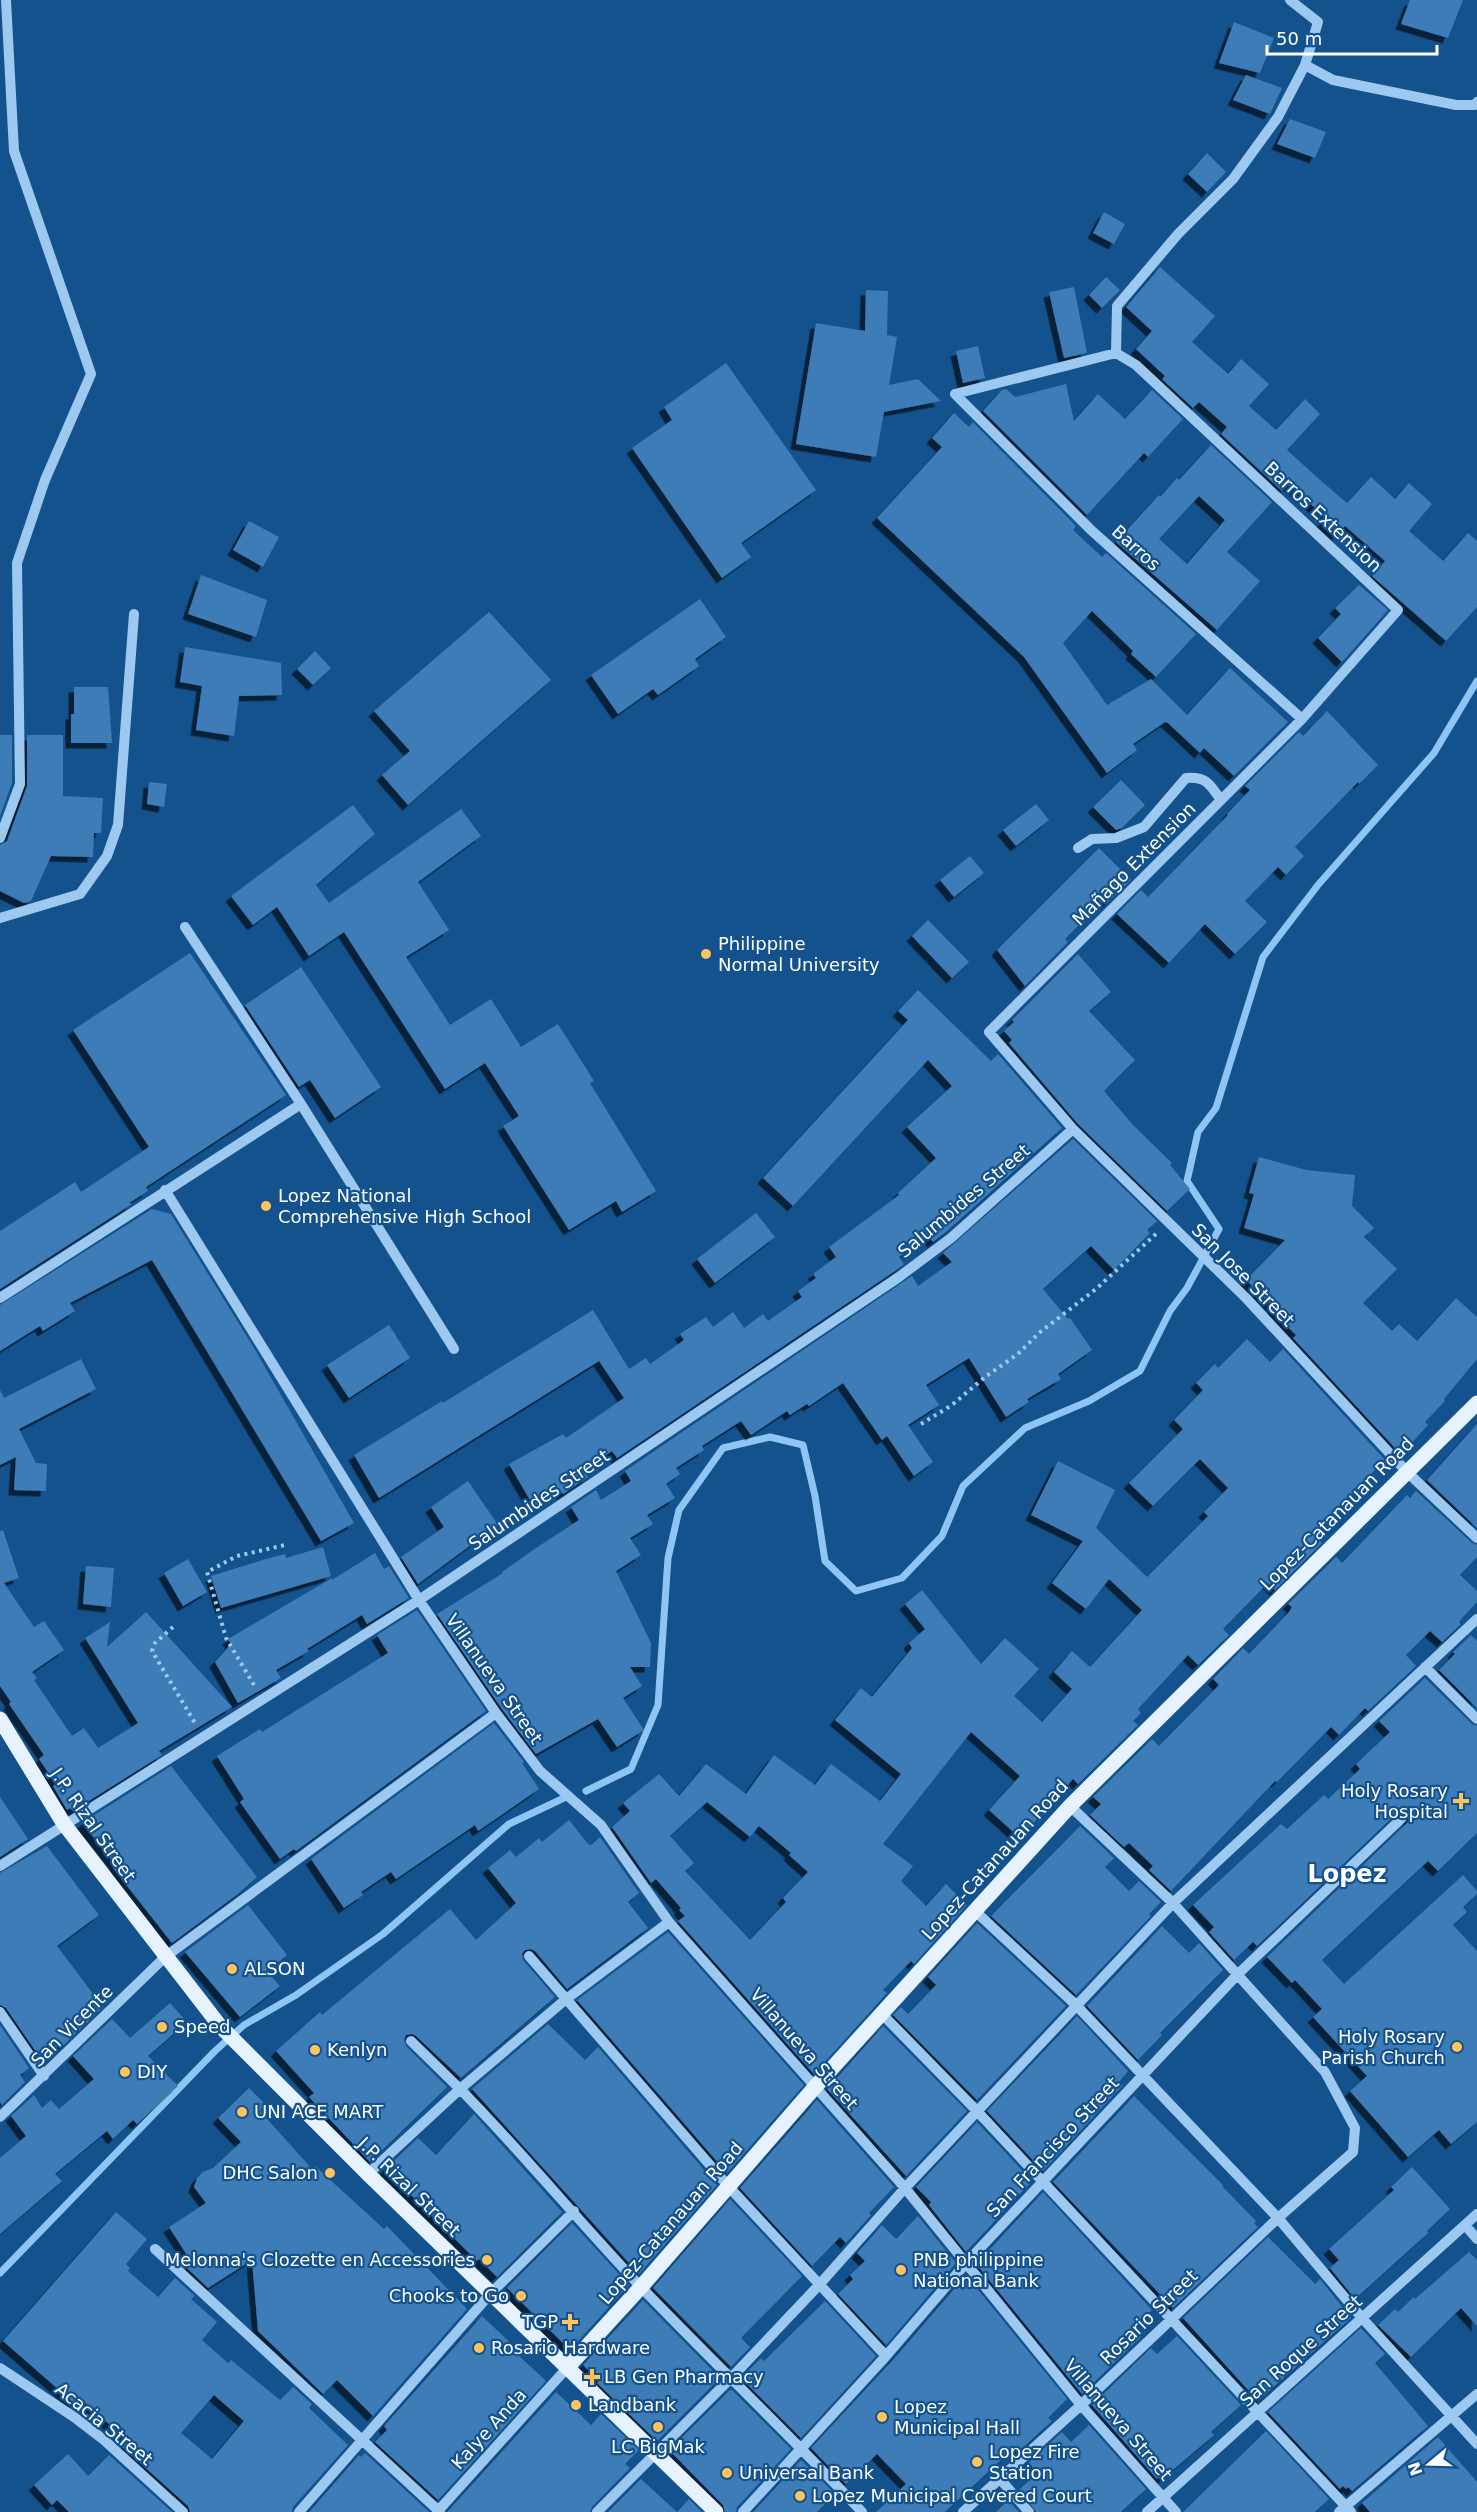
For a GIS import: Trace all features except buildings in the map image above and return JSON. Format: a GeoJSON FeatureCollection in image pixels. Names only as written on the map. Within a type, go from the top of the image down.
{"type":"FeatureCollection","features":[{"type":"Feature","properties":{"kind":"main road","name":"Lopez-Catanauan Road"},"geometry":{"type":"LineString","coordinates":[[567,2368],[641,2287],[815,2087],[1070,1806],[1477,1403]]}},
{"type":"Feature","properties":{"kind":"main road","name":"J.P. Rizal Street"},"geometry":{"type":"LineString","coordinates":[[0,1719],[64,1824],[220,2026],[368,2174],[716,2512]]}},
{"type":"Feature","properties":{"kind":"street"},"geometry":{"type":"LineString","coordinates":[[0,838],[20,784],[17,563],[45,480],[91,374],[14,151],[6,0]]}},
{"type":"Feature","properties":{"kind":"street"},"geometry":{"type":"LineString","coordinates":[[1116,353],[1117,306],[1178,234],[1233,179],[1278,117],[1305,65],[1318,22],[1290,0]]}},
{"type":"Feature","properties":{"kind":"street"},"geometry":{"type":"LineString","coordinates":[[1305,65],[1333,80],[1381,91],[1456,105],[1475,105],[1477,102]]}},
{"type":"Feature","properties":{"kind":"street","name":"Barros"},"geometry":{"type":"LineString","coordinates":[[1116,353],[955,394],[1092,530],[1302,719]]}},
{"type":"Feature","properties":{"kind":"street","name":"Barros Extension"},"geometry":{"type":"LineString","coordinates":[[1116,353],[1136,364],[1398,610],[1302,719]]}},
{"type":"Feature","properties":{"kind":"street"},"geometry":{"type":"LineString","coordinates":[[0,918],[80,894],[107,856],[118,825],[134,614]]}},
{"type":"Feature","properties":{"kind":"street","name":"Mañago Extension"},"geometry":{"type":"LineString","coordinates":[[989,1032],[1302,719]]}},
{"type":"Feature","properties":{"kind":"street"},"geometry":{"type":"LineString","coordinates":[[1078,848],[1092,839],[1116,838],[1144,828],[1186,778],[1199,777],[1208,782],[1221,800]]}},
{"type":"Feature","properties":{"kind":"street"},"geometry":{"type":"LineString","coordinates":[[185,927],[301,1104],[454,1349]]}},
{"type":"Feature","properties":{"kind":"street","name":"San Jose Street"},"geometry":{"type":"LineString","coordinates":[[989,1032],[1073,1129],[1246,1299],[1407,1472],[1477,1538]]}},
{"type":"Feature","properties":{"kind":"street"},"geometry":{"type":"LineString","coordinates":[[0,1298],[301,1104]]}},
{"type":"Feature","properties":{"kind":"street","name":"Salumbides Street"},"geometry":{"type":"LineString","coordinates":[[0,1866],[419,1600],[899,1277],[951,1238],[1073,1129]]}},
{"type":"Feature","properties":{"kind":"street","name":"Villanueva Street"},"geometry":{"type":"LineString","coordinates":[[165,1190],[419,1600],[496,1713],[540,1771],[601,1826],[669,1922],[905,2188],[1081,2404],[1176,2512]]}},
{"type":"Feature","properties":{"kind":"street"},"geometry":{"type":"LineString","coordinates":[[597,2512],[732,2377],[819,2285],[905,2188],[1173,1903],[1477,1619]]}},
{"type":"Feature","properties":{"kind":"street"},"geometry":{"type":"LineString","coordinates":[[1425,1667],[1477,1719]]}},
{"type":"Feature","properties":{"kind":"street","name":"San Vicente"},"geometry":{"type":"LineString","coordinates":[[0,2117],[165,1957],[496,1713]]}},
{"type":"Feature","properties":{"kind":"street","name":"Rosario Street"},"geometry":{"type":"LineString","coordinates":[[963,2512],[1278,2218],[1353,2152],[1355,2128],[1325,2072],[1173,1903],[1070,1806]]}},
{"type":"Feature","properties":{"kind":"street","name":"San Francisco Street"},"geometry":{"type":"LineString","coordinates":[[743,2512],[886,2356],[967,2262],[1238,1974],[1402,1818]]}},
{"type":"Feature","properties":{"kind":"street"},"geometry":{"type":"LineString","coordinates":[[975,1911],[1076,2005],[1278,2218],[1362,2318],[1477,2444]]}},
{"type":"Feature","properties":{"kind":"street"},"geometry":{"type":"LineString","coordinates":[[368,2174],[460,2089],[565,2000],[669,1922]]}},
{"type":"Feature","properties":{"kind":"street"},"geometry":{"type":"LineString","coordinates":[[529,1956],[729,2187],[886,2356]]}},
{"type":"Feature","properties":{"kind":"street"},"geometry":{"type":"LineString","coordinates":[[0,2012],[44,2076]]}},
{"type":"Feature","properties":{"kind":"street"},"geometry":{"type":"LineString","coordinates":[[882,2014],[977,2111],[1345,2510],[1450,2415],[1477,2394]]}},
{"type":"Feature","properties":{"kind":"street"},"geometry":{"type":"LineString","coordinates":[[411,2041],[508,2137],[641,2287],[803,2448],[862,2512]]}},
{"type":"Feature","properties":{"kind":"street"},"geometry":{"type":"LineString","coordinates":[[299,2512],[491,2294],[574,2211]]}},
{"type":"Feature","properties":{"kind":"street","name":"San Roque Street"},"geometry":{"type":"LineString","coordinates":[[1147,2512],[1477,2214]]}},
{"type":"Feature","properties":{"kind":"street"},"geometry":{"type":"LineString","coordinates":[[1465,2225],[1477,2238]]}},
{"type":"Feature","properties":{"kind":"street"},"geometry":{"type":"LineString","coordinates":[[155,2249],[363,2439],[438,2512]]}},
{"type":"Feature","properties":{"kind":"street","name":"Acacia Street"},"geometry":{"type":"LineString","coordinates":[[0,2368],[74,2417],[104,2440],[183,2512]]}},
{"type":"Feature","properties":{"kind":"street","name":"Kalye Anda"},"geometry":{"type":"LineString","coordinates":[[438,2512],[567,2368]]}},
{"type":"Feature","properties":{"kind":"street"},"geometry":{"type":"LineString","coordinates":[[999,2478],[1029,2512]]}},
{"type":"Feature","properties":{"kind":"path"},"geometry":{"type":"LineString","coordinates":[[921,1424],[952,1405],[1018,1354],[1039,1333],[1119,1269],[1168,1222]]}},
{"type":"Feature","properties":{"kind":"path"},"geometry":{"type":"LineString","coordinates":[[262,1699],[226,1638],[207,1572],[237,1556],[285,1545]]}},
{"type":"Feature","properties":{"kind":"path"},"geometry":{"type":"LineString","coordinates":[[173,1627],[155,1643],[152,1651],[203,1737]]}},
{"type":"Feature","properties":{"kind":"waterway"},"geometry":{"type":"LineString","coordinates":[[586,1791],[631,1769],[658,1705],[668,1558],[679,1510],[723,1448],[770,1437],[803,1445],[815,1496],[825,1561],[856,1591],[902,1578],[942,1536],[963,1486],[1025,1428],[1089,1401],[1140,1371],[1170,1311],[1187,1288],[1219,1229],[1187,1181],[1198,1132],[1216,1108],[1263,957],[1318,885],[1434,753],[1477,681]]}},
{"type":"Feature","properties":{"kind":"waterway"},"geometry":{"type":"LineString","coordinates":[[0,2273],[215,2051],[244,2025],[296,1995],[383,1934],[509,1824],[564,1798]]}},
{"type":"Feature","properties":{"kind":"place","name":"Philippine Normal University"},"geometry":{"type":"Point","coordinates":[706,954]}},
{"type":"Feature","properties":{"kind":"place","name":"Lopez National Comprehensive High School"},"geometry":{"type":"Point","coordinates":[266,1206]}},
{"type":"Feature","properties":{"kind":"place","name":"Holy Rosary Hospital"},"geometry":{"type":"Point","coordinates":[1461,1801]}},
{"type":"Feature","properties":{"kind":"place","name":"ALSON"},"geometry":{"type":"Point","coordinates":[232,1969]}},
{"type":"Feature","properties":{"kind":"place","name":"Speed"},"geometry":{"type":"Point","coordinates":[162,2027]}},
{"type":"Feature","properties":{"kind":"place","name":"Holy Rosary Parish Church"},"geometry":{"type":"Point","coordinates":[1457,2047]}},
{"type":"Feature","properties":{"kind":"place","name":"Kenlyn"},"geometry":{"type":"Point","coordinates":[315,2050]}},
{"type":"Feature","properties":{"kind":"place","name":"DIY"},"geometry":{"type":"Point","coordinates":[125,2072]}},
{"type":"Feature","properties":{"kind":"place","name":"UNI ACE MART"},"geometry":{"type":"Point","coordinates":[242,2112]}},
{"type":"Feature","properties":{"kind":"place","name":"DHC Salon"},"geometry":{"type":"Point","coordinates":[330,2173]}},
{"type":"Feature","properties":{"kind":"place","name":"Melonna's Clozette en Accessories"},"geometry":{"type":"Point","coordinates":[487,2260]}},
{"type":"Feature","properties":{"kind":"place","name":"PNB philippine National Bank"},"geometry":{"type":"Point","coordinates":[901,2270]}},
{"type":"Feature","properties":{"kind":"place","name":"Chooks to Go"},"geometry":{"type":"Point","coordinates":[521,2296]}},
{"type":"Feature","properties":{"kind":"place","name":"TGP"},"geometry":{"type":"Point","coordinates":[570,2322]}},
{"type":"Feature","properties":{"kind":"place","name":"Rosario Hardware"},"geometry":{"type":"Point","coordinates":[479,2348]}},
{"type":"Feature","properties":{"kind":"place","name":"LB Gen Pharmacy"},"geometry":{"type":"Point","coordinates":[592,2377]}},
{"type":"Feature","properties":{"kind":"place","name":"Landbank"},"geometry":{"type":"Point","coordinates":[576,2405]}},
{"type":"Feature","properties":{"kind":"place","name":"Lopez Municipal Hall"},"geometry":{"type":"Point","coordinates":[882,2417]}},
{"type":"Feature","properties":{"kind":"place","name":"LC BigMak"},"geometry":{"type":"Point","coordinates":[658,2427]}},
{"type":"Feature","properties":{"kind":"place","name":"Lopez Fire Station"},"geometry":{"type":"Point","coordinates":[977,2462]}},
{"type":"Feature","properties":{"kind":"place","name":"Universal Bank"},"geometry":{"type":"Point","coordinates":[727,2473]}},
{"type":"Feature","properties":{"kind":"place","name":"Lopez Municipal Covered Court"},"geometry":{"type":"Point","coordinates":[800,2496]}},
{"type":"Feature","properties":{"kind":"district","name":"Lopez"},"geometry":{"type":"Point","coordinates":[1347,1874]}}]}
